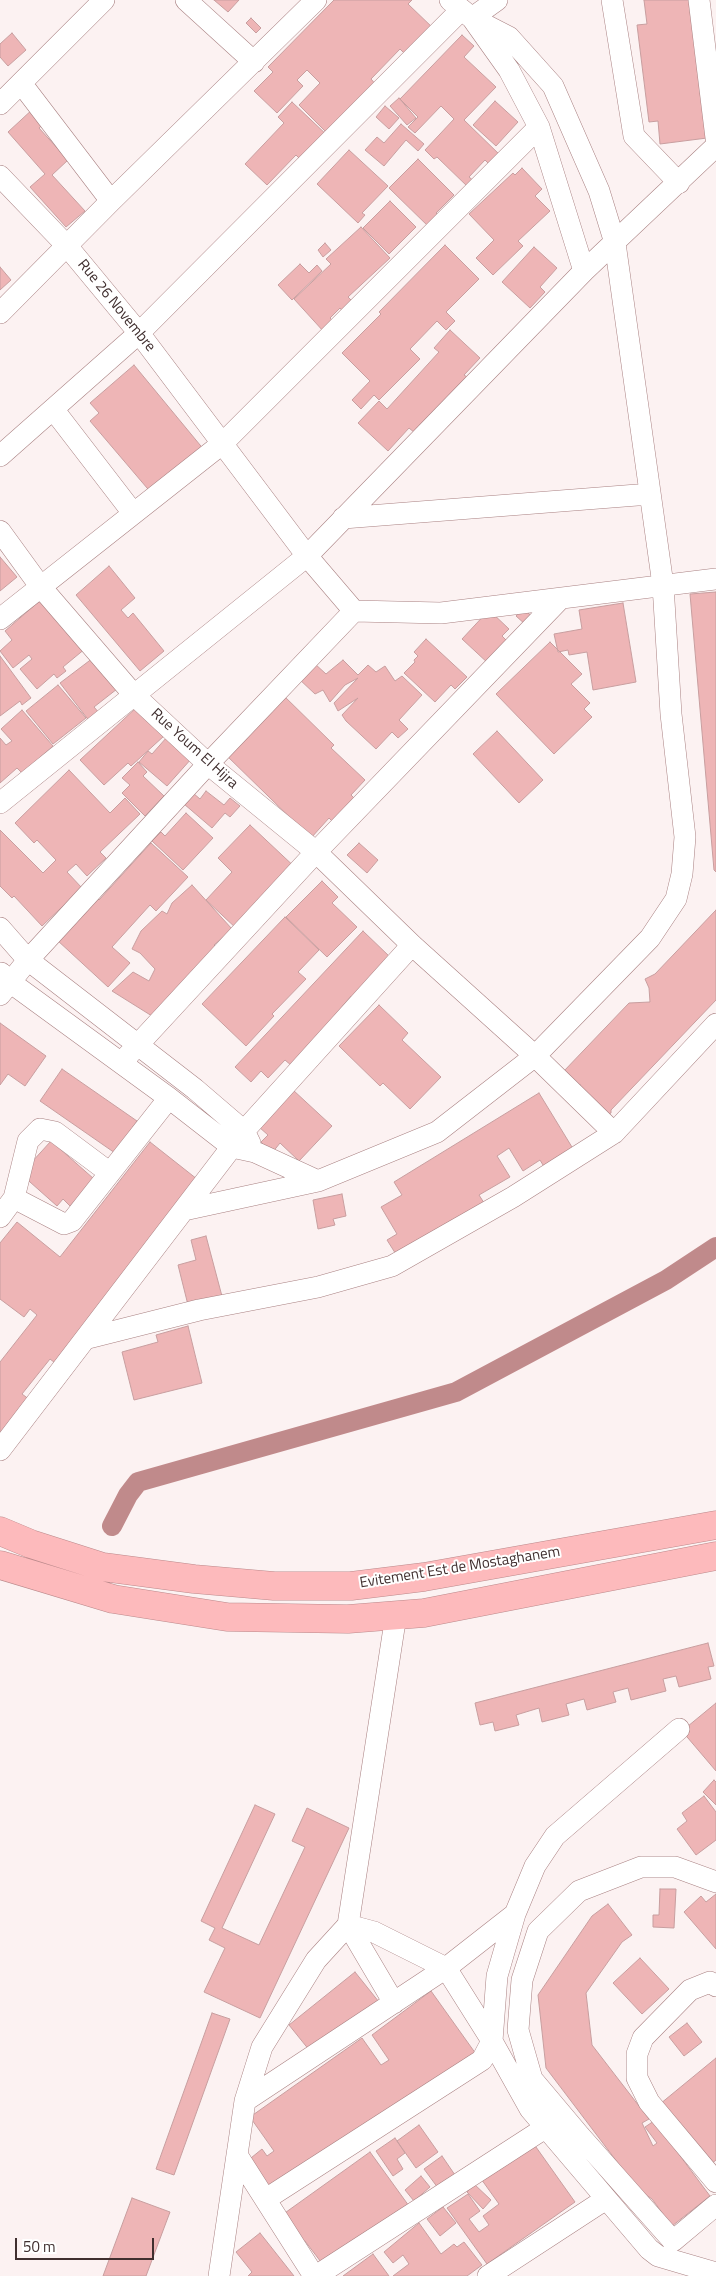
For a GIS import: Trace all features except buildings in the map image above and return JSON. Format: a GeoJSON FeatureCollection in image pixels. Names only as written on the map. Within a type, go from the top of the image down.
{"type":"FeatureCollection","features":[{"type":"Feature","properties":{"kind":"highway","name":"Evitement Est de Mostaghanem"},"geometry":{"type":"LineString","coordinates":[[0,1531],[31,1544],[103,1567],[194,1579],[274,1586],[351,1586],[424,1577],[716,1525]]}},
{"type":"Feature","properties":{"kind":"highway"},"geometry":{"type":"LineString","coordinates":[[0,1565],[112,1599],[227,1617],[348,1619],[424,1613],[716,1556]]}},
{"type":"Feature","properties":{"kind":"street"},"geometry":{"type":"LineString","coordinates":[[0,104],[104,0]]}},
{"type":"Feature","properties":{"kind":"street"},"geometry":{"type":"LineString","coordinates":[[186,0],[254,62]]}},
{"type":"Feature","properties":{"kind":"street"},"geometry":{"type":"LineString","coordinates":[[0,313],[316,0]]}},
{"type":"Feature","properties":{"kind":"street"},"geometry":{"type":"LineString","coordinates":[[3,445],[53,409],[139,333],[461,9],[497,0]]}},
{"type":"Feature","properties":{"kind":"street"},"geometry":{"type":"LineString","coordinates":[[612,0],[634,136],[679,183]]}},
{"type":"Feature","properties":{"kind":"street"},"geometry":{"type":"LineString","coordinates":[[699,0],[716,138]]}},
{"type":"Feature","properties":{"kind":"street"},"geometry":{"type":"LineString","coordinates":[[461,9],[509,70],[539,127],[584,272]]}},
{"type":"Feature","properties":{"kind":"street"},"geometry":{"type":"LineString","coordinates":[[184,1210],[318,1181],[437,1132],[535,1056],[650,938],[676,899],[682,874],[685,837],[671,714],[663,585],[615,243],[599,191],[553,86],[509,37],[461,9]]}},
{"type":"Feature","properties":{"kind":"street"},"geometry":{"type":"LineString","coordinates":[[21,83],[111,201]]}},
{"type":"Feature","properties":{"kind":"street"},"geometry":{"type":"LineString","coordinates":[[0,619],[223,443],[539,127]]}},
{"type":"Feature","properties":{"kind":"street"},"geometry":{"type":"LineString","coordinates":[[0,803],[307,556],[584,272],[716,146]]}},
{"type":"Feature","properties":{"kind":"street","name":"Rue 26 Novembre"},"geometry":{"type":"LineString","coordinates":[[0,176],[67,246],[139,333],[307,556],[354,611]]}},
{"type":"Feature","properties":{"kind":"street"},"geometry":{"type":"LineString","coordinates":[[53,409],[133,513]]}},
{"type":"Feature","properties":{"kind":"street"},"geometry":{"type":"LineString","coordinates":[[343,518],[650,494]]}},
{"type":"Feature","properties":{"kind":"street","name":"Rue Youm El Hijra"},"geometry":{"type":"LineString","coordinates":[[0,531],[40,586],[134,695],[208,764],[316,852],[412,945],[535,1056],[614,1133]]}},
{"type":"Feature","properties":{"kind":"street"},"geometry":{"type":"LineString","coordinates":[[238,1139],[169,1098],[3,983],[28,960],[208,764],[354,611],[441,614],[716,579]]}},
{"type":"Feature","properties":{"kind":"street"},"geometry":{"type":"LineString","coordinates":[[121,1063],[137,1043],[316,852],[560,599]]}},
{"type":"Feature","properties":{"kind":"street"},"geometry":{"type":"LineString","coordinates":[[0,928],[28,960],[137,1043],[238,1139],[255,1152],[318,1181]]}},
{"type":"Feature","properties":{"kind":"street"},"geometry":{"type":"LineString","coordinates":[[0,1450],[88,1338],[238,1139],[412,945]]}},
{"type":"Feature","properties":{"kind":"street"},"geometry":{"type":"LineString","coordinates":[[88,1338],[199,1310],[318,1287],[392,1266],[513,1197],[614,1133],[716,1024]]}},
{"type":"Feature","properties":{"kind":"street"},"geometry":{"type":"LineString","coordinates":[[14,1198],[64,1224],[72,1221],[169,1098]]}},
{"type":"Feature","properties":{"kind":"street"},"geometry":{"type":"LineString","coordinates":[[0,1217],[14,1198],[28,1141],[40,1129],[55,1132],[110,1173]]}},
{"type":"Feature","properties":{"kind":"street"},"geometry":{"type":"LineString","coordinates":[[219,2276],[245,2101],[262,2047],[316,1960],[348,1925],[396,1615]]}},
{"type":"Feature","properties":{"kind":"street"},"geometry":{"type":"LineString","coordinates":[[266,2199],[482,2060],[492,2041],[497,1976],[514,1914],[535,1866],[555,1836],[679,1729]]}},
{"type":"Feature","properties":{"kind":"street"},"geometry":{"type":"LineString","coordinates":[[716,1882],[675,1867],[641,1867],[579,1891],[538,1931],[522,1980],[518,2030],[532,2079],[673,2241],[716,2205]]}},
{"type":"Feature","properties":{"kind":"street"},"geometry":{"type":"LineString","coordinates":[[245,2101],[446,1968],[514,1914]]}},
{"type":"Feature","properties":{"kind":"street"},"geometry":{"type":"LineString","coordinates":[[348,1925],[374,1932],[446,1968],[492,2041],[530,2109],[649,2248],[658,2256],[716,2273]]}},
{"type":"Feature","properties":{"kind":"street"},"geometry":{"type":"LineString","coordinates":[[348,1925],[394,2002]]}},
{"type":"Feature","properties":{"kind":"street"},"geometry":{"type":"LineString","coordinates":[[716,1986],[710,1982],[690,1990],[643,2038],[637,2054],[637,2078],[649,2102],[716,2182]]}},
{"type":"Feature","properties":{"kind":"street"},"geometry":{"type":"LineString","coordinates":[[237,2155],[315,2276],[545,2128]]}},
{"type":"Feature","properties":{"kind":"street"},"geometry":{"type":"LineString","coordinates":[[488,2276],[606,2199]]}},
{"type":"Feature","properties":{"kind":"waterway"},"geometry":{"type":"LineString","coordinates":[[112,1526],[128,1495],[138,1482],[456,1392],[666,1280],[716,1247]]}}]}
